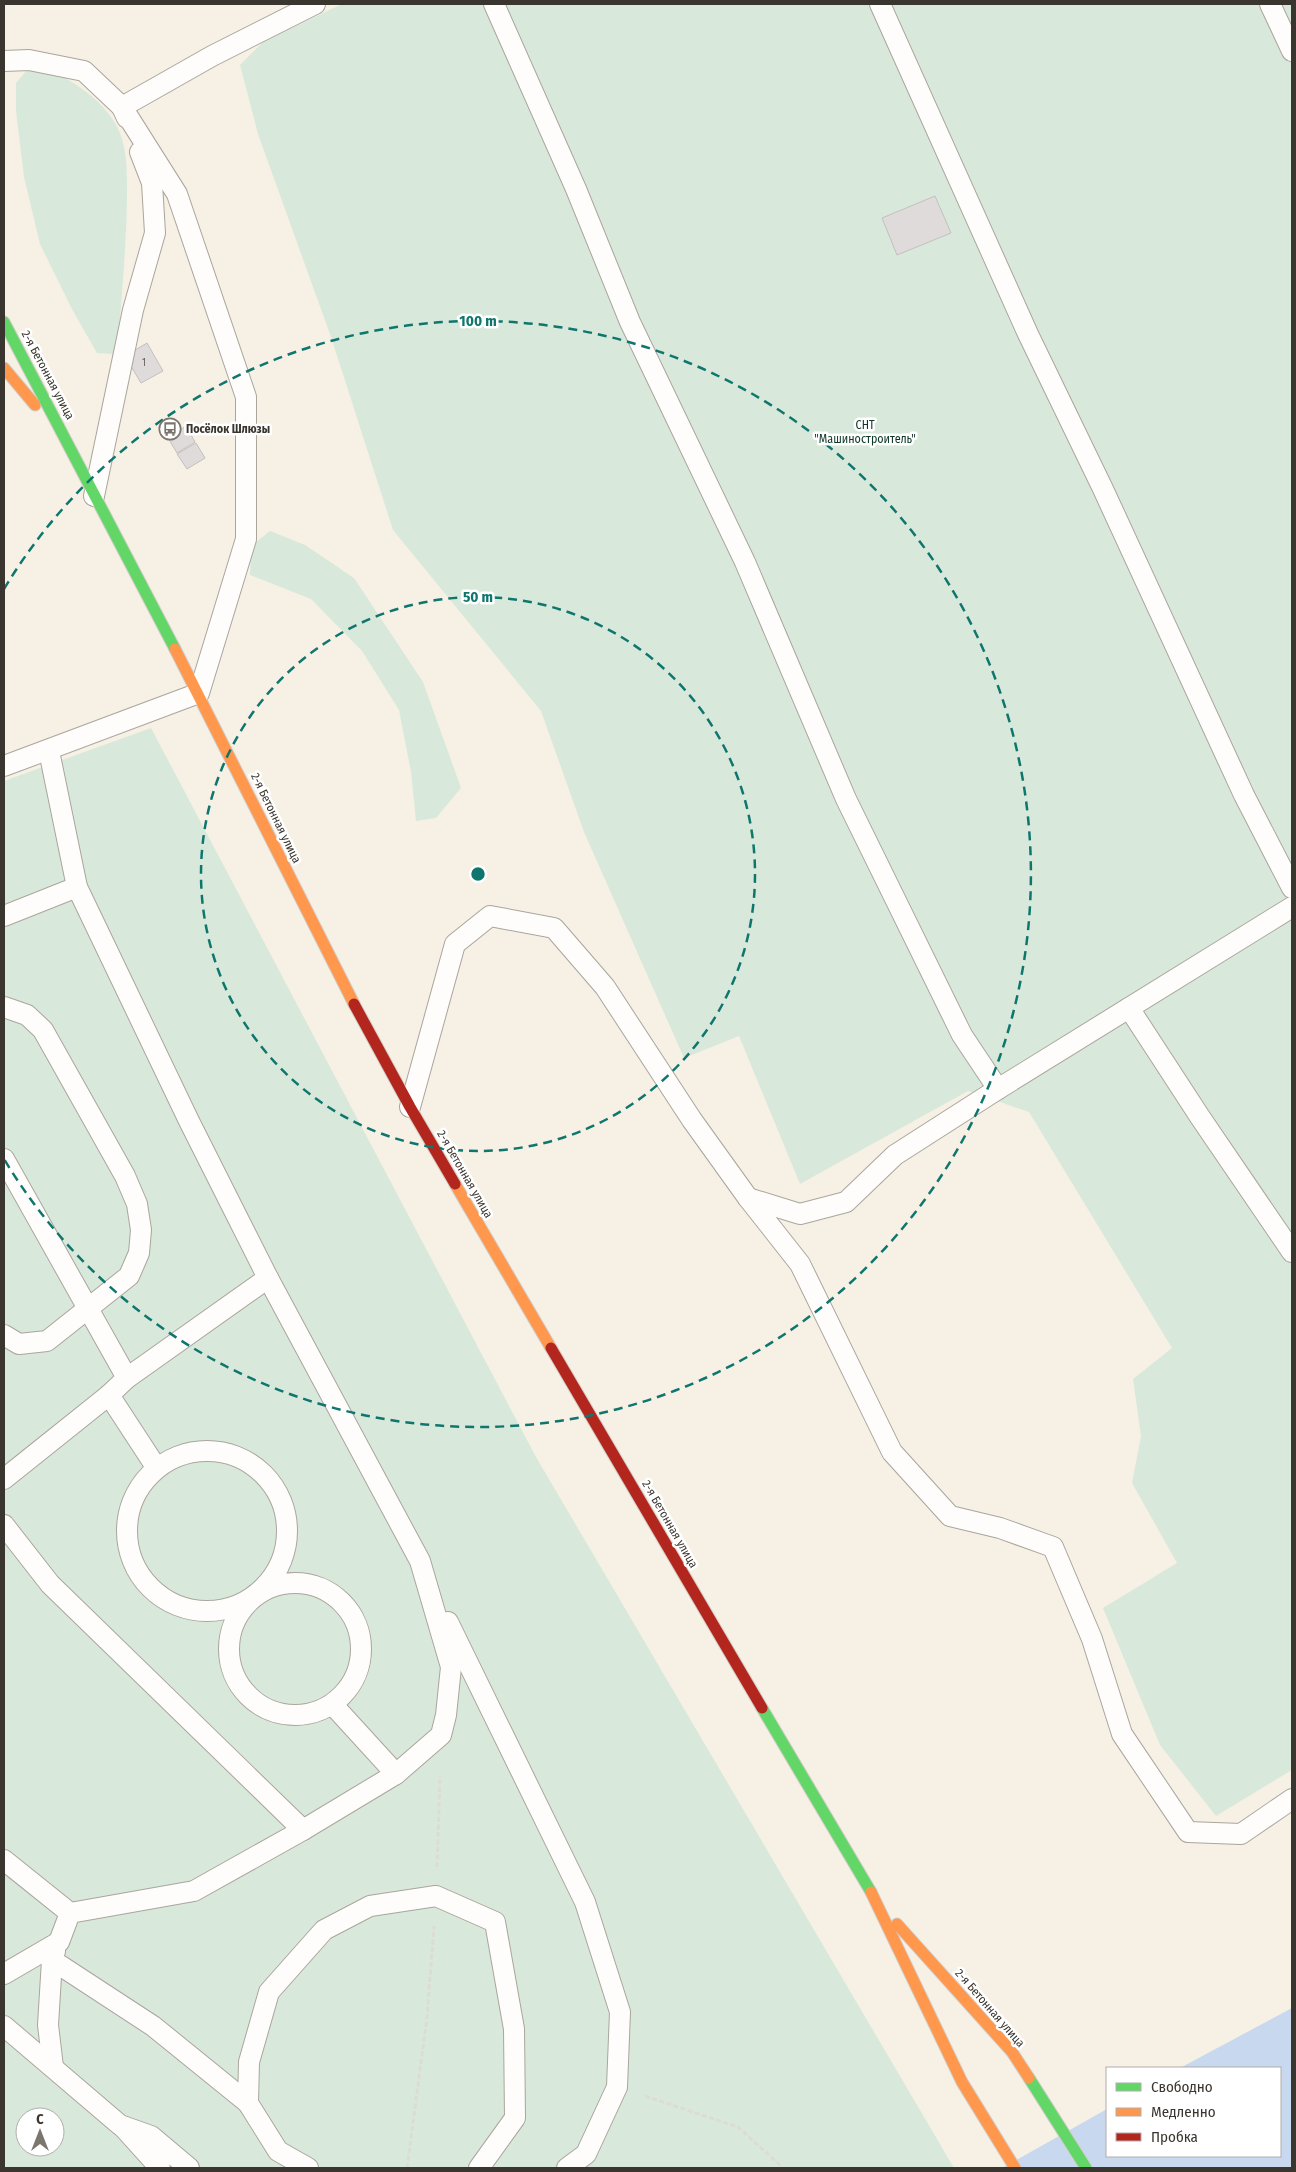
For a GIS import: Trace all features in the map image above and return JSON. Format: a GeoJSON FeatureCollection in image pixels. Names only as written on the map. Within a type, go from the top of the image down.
{"type":"FeatureCollection","features":[{"type":"Feature","properties":{"kind":"main road","name":"2-я Бетонная улица"},"geometry":{"type":"LineString","coordinates":[[4,322],[199,693],[342,982],[410,1107],[876,1901],[962,2082],[1015,2168]]}},
{"type":"Feature","properties":{"kind":"main road","name":"2-я Бетонная улица"},"geometry":{"type":"LineString","coordinates":[[4,368],[67,442]]}},
{"type":"Feature","properties":{"kind":"main road","name":"2-я Бетонная улица"},"geometry":{"type":"LineString","coordinates":[[876,1901],[1012,2052],[1086,2168]]}},
{"type":"Feature","properties":{"kind":"lane"},"geometry":{"type":"LineString","coordinates":[[122,106],[212,56],[315,4]]}},
{"type":"Feature","properties":{"kind":"lane"},"geometry":{"type":"LineString","coordinates":[[494,4],[576,189],[630,322],[746,562],[846,799],[962,1035],[998,1089]]}},
{"type":"Feature","properties":{"kind":"lane"},"geometry":{"type":"LineString","coordinates":[[880,4],[1028,334],[1103,489],[1244,795],[1292,888]]}},
{"type":"Feature","properties":{"kind":"lane"},"geometry":{"type":"LineString","coordinates":[[1270,4],[1292,51]]}},
{"type":"Feature","properties":{"kind":"lane"},"geometry":{"type":"LineString","coordinates":[[4,61],[29,60],[84,71],[122,106],[177,194],[246,397],[246,539],[199,693],[49,751],[4,766]]}},
{"type":"Feature","properties":{"kind":"lane"},"geometry":{"type":"LineString","coordinates":[[94,496],[133,310],[155,233],[152,183],[122,106]]}},
{"type":"Feature","properties":{"kind":"lane"},"geometry":{"type":"LineString","coordinates":[[49,751],[77,886],[188,1121],[268,1278],[420,1561],[467,1663],[585,1902],[620,2012],[617,2087],[586,2154],[568,2168]]}},
{"type":"Feature","properties":{"kind":"lane"},"geometry":{"type":"LineString","coordinates":[[4,916],[77,886]]}},
{"type":"Feature","properties":{"kind":"lane"},"geometry":{"type":"LineString","coordinates":[[748,1198],[800,1214],[846,1202],[895,1155],[1292,907]]}},
{"type":"Feature","properties":{"kind":"lane"},"geometry":{"type":"LineString","coordinates":[[410,1107],[455,944],[490,916],[554,928],[605,987],[692,1120],[748,1198],[800,1264],[892,1452],[950,1516],[1000,1528],[1053,1547],[1092,1639],[1122,1734],[1188,1832],[1241,1834],[1292,1799]]}},
{"type":"Feature","properties":{"kind":"lane"},"geometry":{"type":"LineString","coordinates":[[4,1007],[27,1015],[43,1030],[125,1176],[137,1204],[141,1230],[139,1253],[129,1276],[47,1340],[20,1344],[4,1335]]}},
{"type":"Feature","properties":{"kind":"lane"},"geometry":{"type":"LineString","coordinates":[[1129,1008],[1200,1117],[1292,1252]]}},
{"type":"Feature","properties":{"kind":"lane"},"geometry":{"type":"LineString","coordinates":[[4,1159],[127,1378]]}},
{"type":"Feature","properties":{"kind":"lane"},"geometry":{"type":"LineString","coordinates":[[4,1479],[109,1395],[127,1378],[268,1278]]}},
{"type":"Feature","properties":{"kind":"lane"},"geometry":{"type":"LineString","coordinates":[[109,1395],[156,1467]]}},
{"type":"Feature","properties":{"kind":"lane"},"geometry":{"type":"LineString","coordinates":[[156,1467],[136,1491],[126,1521],[129,1553],[143,1581],[167,1601],[197,1611],[228,1609],[257,1594],[281,1584],[307,1584],[331,1593],[350,1611],[361,1635],[361,1662],[351,1686],[333,1705],[309,1714],[283,1715],[258,1705],[240,1688],[229,1664],[229,1637],[238,1613],[257,1594],[278,1570],[287,1540],[285,1508],[270,1480],[246,1460],[216,1450],[184,1452],[156,1467]]}},
{"type":"Feature","properties":{"kind":"lane"},"geometry":{"type":"LineString","coordinates":[[4,1525],[50,1584],[303,1830]]}},
{"type":"Feature","properties":{"kind":"lane"},"geometry":{"type":"LineString","coordinates":[[4,1860],[70,1913],[194,1891],[303,1830],[396,1774],[441,1736],[446,1714],[451,1666],[420,1561]]}},
{"type":"Feature","properties":{"kind":"lane"},"geometry":{"type":"LineString","coordinates":[[333,1705],[396,1774]]}},
{"type":"Feature","properties":{"kind":"lane"},"geometry":{"type":"LineString","coordinates":[[248,2103],[249,2062],[269,1992],[324,1930],[370,1906],[436,1896],[495,1922],[514,2030],[515,2118],[478,2168]]}},
{"type":"Feature","properties":{"kind":"lane"},"geometry":{"type":"LineString","coordinates":[[53,2067],[48,2025],[56,1951],[70,1913]]}},
{"type":"Feature","properties":{"kind":"lane"},"geometry":{"type":"LineString","coordinates":[[56,1951],[248,2103],[278,2151],[308,2168]]}},
{"type":"Feature","properties":{"kind":"lane"},"geometry":{"type":"LineString","coordinates":[[4,1974],[56,1951]]}},
{"type":"Feature","properties":{"kind":"lane"},"geometry":{"type":"LineString","coordinates":[[4,2026],[120,2125],[160,2168]]}},
{"type":"Feature","properties":{"kind":"lane"},"geometry":{"type":"LineString","coordinates":[[120,2125],[151,2136],[189,2168]]}},
{"type":"Feature","properties":{"kind":"path"},"geometry":{"type":"LineString","coordinates":[[407,2168],[427,2017],[436,1896],[441,1736]]}},
{"type":"Feature","properties":{"kind":"path"},"geometry":{"type":"LineString","coordinates":[[617,2087],[738,2127],[783,2168]]}},
{"type":"Feature","properties":{"kind":"green space","name":"СНТ \"Машиностроитель\""},"geometry":{"type":"Polygon","coordinates":[[[342,4],[1292,4],[1292,1770],[1216,1816],[1160,1745],[1103,1608],[1177,1563],[1132,1483],[1141,1436],[1133,1379],[1172,1348],[1029,1112],[968,1091],[800,1184],[739,1036],[684,1058],[584,832],[541,711],[393,530],[331,337],[258,134],[240,65],[264,41],[342,4]]]}},
{"type":"Feature","properties":{"kind":"green space"},"geometry":{"type":"Polygon","coordinates":[[[47,68],[90,94],[107,112],[123,141],[127,175],[126,236],[118,342],[113,354],[97,353],[73,311],[40,244],[24,177],[16,111],[16,83],[27,70],[47,68]]]}},
{"type":"Feature","properties":{"kind":"green space"},"geometry":{"type":"Polygon","coordinates":[[[270,531],[305,545],[354,578],[423,682],[461,788],[436,818],[416,821],[411,772],[399,710],[362,651],[311,599],[250,575],[251,546],[270,531]]]}},
{"type":"Feature","properties":{"kind":"green space"},"geometry":{"type":"Polygon","coordinates":[[[151,728],[536,1457],[954,2168],[4,2168],[4,781],[151,728]]]}},
{"type":"Feature","properties":{"kind":"water"},"geometry":{"type":"Polygon","coordinates":[[[1292,2008],[1292,2168],[1002,2168],[1106,2110],[1106,2157],[1281,2157],[1281,2067],[1182,2067],[1292,2008]]]}},
{"type":"Feature","properties":{"kind":"building"},"geometry":{"type":"Polygon","coordinates":[[[935,196],[951,233],[897,255],[882,218],[935,196]]]}},
{"type":"Feature","properties":{"kind":"building"},"geometry":{"type":"Polygon","coordinates":[[[147,343],[163,371],[141,383],[125,356],[147,343]]]}},
{"type":"Feature","properties":{"kind":"building"},"geometry":{"type":"Polygon","coordinates":[[[186,426],[195,442],[177,453],[168,438],[186,426]]]}},
{"type":"Feature","properties":{"kind":"building"},"geometry":{"type":"Polygon","coordinates":[[[196,443],[205,458],[187,469],[177,454],[196,443]]]}},
{"type":"Feature","properties":{"kind":"traffic: fast"},"geometry":{"type":"LineString","coordinates":[[4,322],[175,649]]}},
{"type":"Feature","properties":{"kind":"traffic: fast"},"geometry":{"type":"LineString","coordinates":[[762,1708],[871,1892]]}},
{"type":"Feature","properties":{"kind":"traffic: fast"},"geometry":{"type":"LineString","coordinates":[[1029,2078],[1086,2168]]}},
{"type":"Feature","properties":{"kind":"traffic: slow"},"geometry":{"type":"LineString","coordinates":[[4,368],[35,405]]}},
{"type":"Feature","properties":{"kind":"traffic: slow"},"geometry":{"type":"LineString","coordinates":[[175,649],[354,1004]]}},
{"type":"Feature","properties":{"kind":"traffic: slow"},"geometry":{"type":"LineString","coordinates":[[455,1184],[551,1348]]}},
{"type":"Feature","properties":{"kind":"traffic: slow"},"geometry":{"type":"LineString","coordinates":[[871,1892],[962,2082],[1015,2168]]}},
{"type":"Feature","properties":{"kind":"traffic: slow"},"geometry":{"type":"LineString","coordinates":[[897,1924],[1012,2052],[1029,2078]]}},
{"type":"Feature","properties":{"kind":"traffic: jam"},"geometry":{"type":"LineString","coordinates":[[354,1004],[410,1107],[455,1184]]}},
{"type":"Feature","properties":{"kind":"traffic: jam"},"geometry":{"type":"LineString","coordinates":[[551,1348],[762,1708]]}},
{"type":"Feature","properties":{"kind":"place","name":"Посёлок Шлюзы"},"geometry":{"type":"Point","coordinates":[170,429]}}]}
